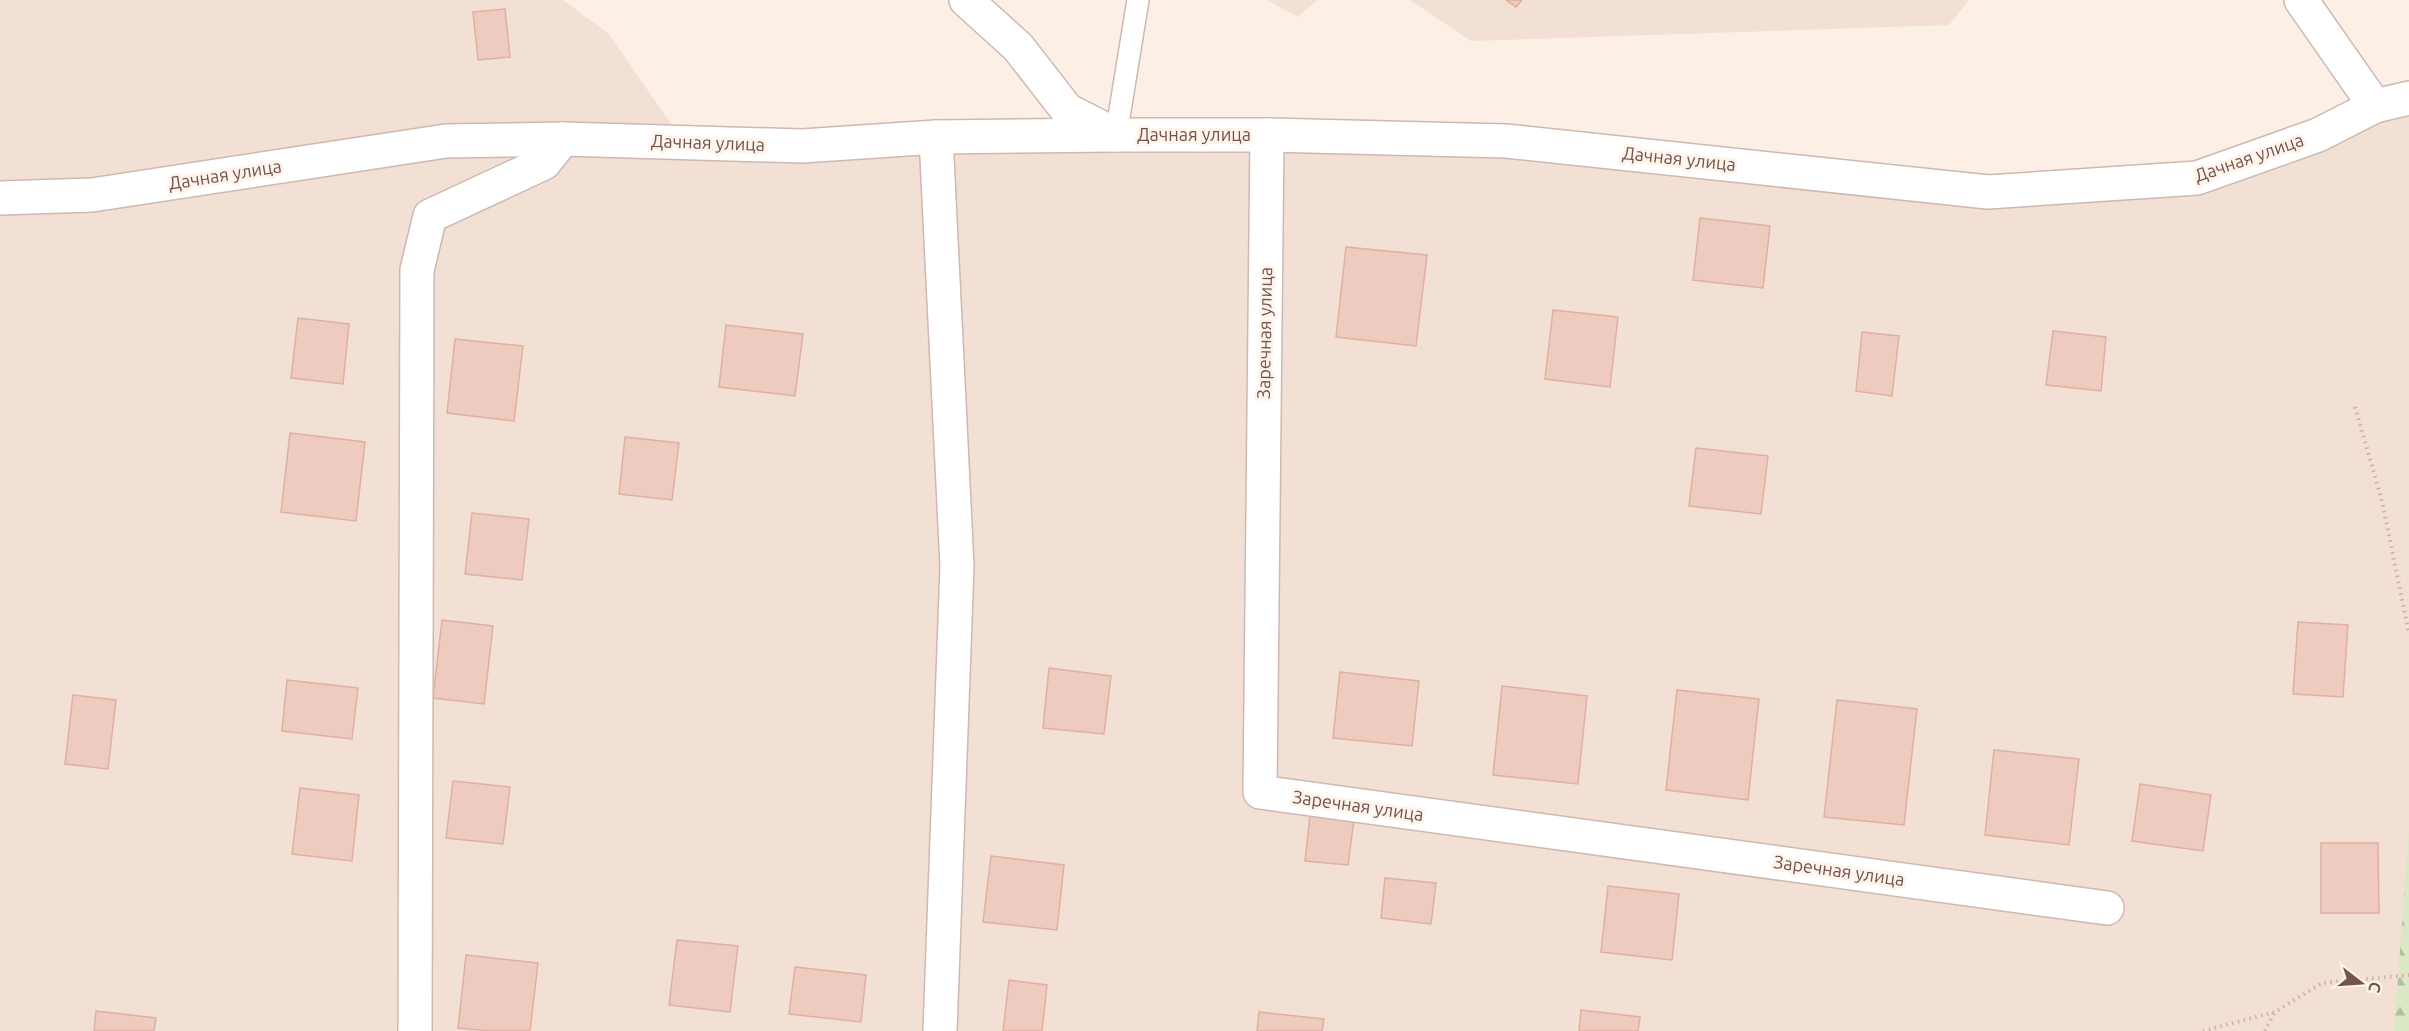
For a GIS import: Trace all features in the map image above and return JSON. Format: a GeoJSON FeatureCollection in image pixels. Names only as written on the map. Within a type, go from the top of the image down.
{"type":"FeatureCollection","features":[{"type":"Feature","properties":{"kind":"street"},"geometry":{"type":"LineString","coordinates":[[966,0],[1018,47],[1067,110],[1116,135]]}},
{"type":"Feature","properties":{"kind":"street"},"geometry":{"type":"LineString","coordinates":[[2301,0],[2375,106]]}},
{"type":"Feature","properties":{"kind":"street","name":"Дачная улица"},"geometry":{"type":"LineString","coordinates":[[0,198],[92,195],[446,141],[563,139],[802,146],[936,137],[1116,135],[1268,135],[1506,141],[1988,192],[2197,178],[2318,135],[2375,106],[2409,98]]}},
{"type":"Feature","properties":{"kind":"street","name":"Заречная улица"},"geometry":{"type":"LineString","coordinates":[[1268,135],[1260,792],[2107,908]]}},
{"type":"Feature","properties":{"kind":"street"},"geometry":{"type":"LineString","coordinates":[[936,137],[957,566],[940,1031]]}},
{"type":"Feature","properties":{"kind":"street"},"geometry":{"type":"LineString","coordinates":[[415,1031],[417,270],[430,216],[544,163],[563,139]]}},
{"type":"Feature","properties":{"kind":"lane"},"geometry":{"type":"LineString","coordinates":[[1116,135],[1138,0]]}},
{"type":"Feature","properties":{"kind":"path"},"geometry":{"type":"LineString","coordinates":[[2355,407],[2382,501],[2409,634]]}},
{"type":"Feature","properties":{"kind":"path"},"geometry":{"type":"LineString","coordinates":[[2203,1031],[2275,1012],[2322,983],[2409,975]]}},
{"type":"Feature","properties":{"kind":"path"},"geometry":{"type":"LineString","coordinates":[[2265,1031],[2275,1012]]}},
{"type":"Feature","properties":{"kind":"shaded area"},"geometry":{"type":"Polygon","coordinates":[[[0,0],[563,0],[609,34],[684,143],[1267,135],[1988,192],[2197,178],[2409,98],[2409,1031],[0,1031],[0,0]]]}},
{"type":"Feature","properties":{"kind":"shaded area"},"geometry":{"type":"Polygon","coordinates":[[[1267,0],[1317,0],[1298,17],[1267,0]]]}},
{"type":"Feature","properties":{"kind":"shaded area"},"geometry":{"type":"Polygon","coordinates":[[[1410,0],[1969,0],[1949,25],[1471,41],[1410,0]]]}},
{"type":"Feature","properties":{"kind":"green space"},"geometry":{"type":"Polygon","coordinates":[[[2409,830],[2409,1031],[2394,1031],[2409,830]]]}},
{"type":"Feature","properties":{"kind":"building"},"geometry":{"type":"Polygon","coordinates":[[[1506,0],[1522,0],[1516,7],[1506,0]]]}},
{"type":"Feature","properties":{"kind":"building"},"geometry":{"type":"Polygon","coordinates":[[[505,9],[510,57],[478,60],[473,12],[505,9]]]}},
{"type":"Feature","properties":{"kind":"building"},"geometry":{"type":"Polygon","coordinates":[[[1700,218],[1770,226],[1763,288],[1693,280],[1700,218]]]}},
{"type":"Feature","properties":{"kind":"building"},"geometry":{"type":"Polygon","coordinates":[[[1346,247],[1427,255],[1416,346],[1336,337],[1346,247]]]}},
{"type":"Feature","properties":{"kind":"building"},"geometry":{"type":"Polygon","coordinates":[[[1553,310],[1618,317],[1610,387],[1545,379],[1553,310]]]}},
{"type":"Feature","properties":{"kind":"building"},"geometry":{"type":"Polygon","coordinates":[[[298,318],[349,324],[343,384],[291,378],[298,318]]]}},
{"type":"Feature","properties":{"kind":"building"},"geometry":{"type":"Polygon","coordinates":[[[726,325],[803,334],[795,396],[719,387],[726,325]]]}},
{"type":"Feature","properties":{"kind":"building"},"geometry":{"type":"Polygon","coordinates":[[[2053,331],[2106,337],[2101,391],[2046,385],[2053,331]]]}},
{"type":"Feature","properties":{"kind":"building"},"geometry":{"type":"Polygon","coordinates":[[[1862,332],[1899,336],[1892,396],[1856,391],[1862,332]]]}},
{"type":"Feature","properties":{"kind":"building"},"geometry":{"type":"Polygon","coordinates":[[[455,339],[523,346],[514,421],[447,413],[455,339]]]}},
{"type":"Feature","properties":{"kind":"building"},"geometry":{"type":"Polygon","coordinates":[[[290,433],[365,442],[356,521],[281,512],[290,433]]]}},
{"type":"Feature","properties":{"kind":"building"},"geometry":{"type":"Polygon","coordinates":[[[625,437],[679,443],[672,500],[619,494],[625,437]]]}},
{"type":"Feature","properties":{"kind":"building"},"geometry":{"type":"Polygon","coordinates":[[[1696,448],[1768,456],[1761,514],[1689,506],[1696,448]]]}},
{"type":"Feature","properties":{"kind":"building"},"geometry":{"type":"Polygon","coordinates":[[[472,513],[529,519],[522,580],[465,574],[472,513]]]}},
{"type":"Feature","properties":{"kind":"building"},"geometry":{"type":"Polygon","coordinates":[[[442,620],[493,626],[484,704],[433,698],[442,620]]]}},
{"type":"Feature","properties":{"kind":"building"},"geometry":{"type":"Polygon","coordinates":[[[2298,622],[2348,625],[2343,697],[2293,694],[2298,622]]]}},
{"type":"Feature","properties":{"kind":"building"},"geometry":{"type":"Polygon","coordinates":[[[1049,668],[1111,676],[1104,734],[1043,728],[1049,668]]]}},
{"type":"Feature","properties":{"kind":"building"},"geometry":{"type":"Polygon","coordinates":[[[1340,672],[1419,681],[1412,746],[1333,738],[1340,672]]]}},
{"type":"Feature","properties":{"kind":"building"},"geometry":{"type":"Polygon","coordinates":[[[287,680],[358,688],[352,739],[282,731],[287,680]]]}},
{"type":"Feature","properties":{"kind":"building"},"geometry":{"type":"Polygon","coordinates":[[[1502,686],[1587,696],[1578,784],[1493,775],[1502,686]]]}},
{"type":"Feature","properties":{"kind":"building"},"geometry":{"type":"Polygon","coordinates":[[[1677,690],[1759,699],[1748,800],[1666,790],[1677,690]]]}},
{"type":"Feature","properties":{"kind":"building"},"geometry":{"type":"Polygon","coordinates":[[[73,695],[116,700],[108,769],[65,764],[73,695]]]}},
{"type":"Feature","properties":{"kind":"building"},"geometry":{"type":"Polygon","coordinates":[[[1837,700],[1917,709],[1904,825],[1824,817],[1837,700]]]}},
{"type":"Feature","properties":{"kind":"building"},"geometry":{"type":"Polygon","coordinates":[[[1994,750],[2079,759],[2069,845],[1985,835],[1994,750]]]}},
{"type":"Feature","properties":{"kind":"building"},"geometry":{"type":"Polygon","coordinates":[[[453,781],[510,787],[503,844],[446,838],[453,781]]]}},
{"type":"Feature","properties":{"kind":"building"},"geometry":{"type":"Polygon","coordinates":[[[2140,784],[2211,795],[2203,851],[2132,841],[2140,784]]]}},
{"type":"Feature","properties":{"kind":"building"},"geometry":{"type":"Polygon","coordinates":[[[300,788],[359,795],[352,861],[292,854],[300,788]]]}},
{"type":"Feature","properties":{"kind":"building"},"geometry":{"type":"Polygon","coordinates":[[[1310,815],[1354,820],[1348,865],[1305,861],[1310,815]]]}},
{"type":"Feature","properties":{"kind":"building"},"geometry":{"type":"Polygon","coordinates":[[[2321,843],[2378,843],[2379,913],[2321,913],[2321,843]]]}},
{"type":"Feature","properties":{"kind":"building"},"geometry":{"type":"Polygon","coordinates":[[[991,856],[1064,865],[1057,930],[983,922],[991,856]]]}},
{"type":"Feature","properties":{"kind":"building"},"geometry":{"type":"Polygon","coordinates":[[[1385,878],[1436,883],[1431,924],[1381,918],[1385,878]]]}},
{"type":"Feature","properties":{"kind":"building"},"geometry":{"type":"Polygon","coordinates":[[[1608,886],[1679,894],[1672,960],[1601,952],[1608,886]]]}},
{"type":"Feature","properties":{"kind":"building"},"geometry":{"type":"Polygon","coordinates":[[[677,940],[738,946],[730,1012],[669,1005],[677,940]]]}},
{"type":"Feature","properties":{"kind":"building"},"geometry":{"type":"Polygon","coordinates":[[[466,955],[538,963],[530,1031],[458,1028],[466,955]]]}},
{"type":"Feature","properties":{"kind":"building"},"geometry":{"type":"Polygon","coordinates":[[[795,967],[866,975],[861,1022],[789,1014],[795,967]]]}},
{"type":"Feature","properties":{"kind":"building"},"geometry":{"type":"Polygon","coordinates":[[[1009,980],[1047,985],[1042,1031],[1003,1031],[1009,980]]]}},
{"type":"Feature","properties":{"kind":"building"},"geometry":{"type":"Polygon","coordinates":[[[1581,1010],[1640,1017],[1638,1031],[1579,1031],[1581,1010]]]}},
{"type":"Feature","properties":{"kind":"building"},"geometry":{"type":"Polygon","coordinates":[[[96,1011],[156,1018],[154,1031],[94,1031],[96,1011]]]}},
{"type":"Feature","properties":{"kind":"building"},"geometry":{"type":"Polygon","coordinates":[[[1259,1012],[1324,1019],[1322,1031],[1257,1031],[1259,1012]]]}}]}
